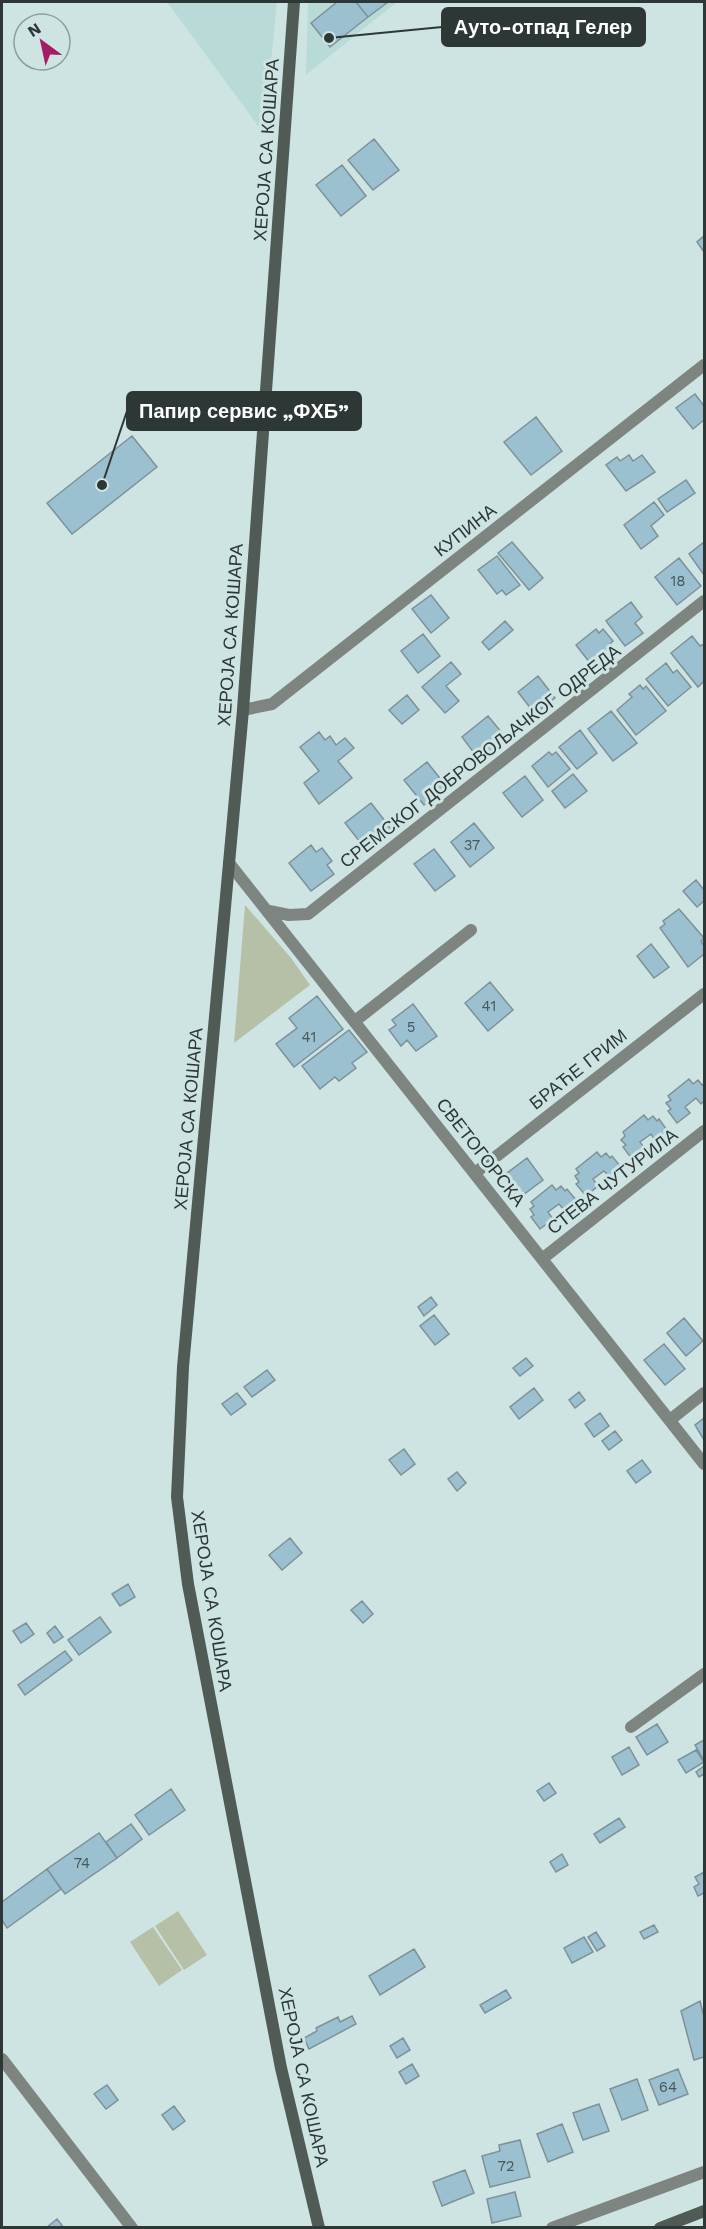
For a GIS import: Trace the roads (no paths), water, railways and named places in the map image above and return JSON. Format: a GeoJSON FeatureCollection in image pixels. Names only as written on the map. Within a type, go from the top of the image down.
{"type":"FeatureCollection","features":[{"type":"Feature","properties":{"kind":"street","name":"ХЕРОЈА СА КОШАРА"},"geometry":{"type":"LineString","coordinates":[[294,2],[243,710],[183,1368],[177,1497],[188,1584],[281,2068],[319,2228]]}},
{"type":"Feature","properties":{"kind":"street","name":"КУПИНА"},"geometry":{"type":"LineString","coordinates":[[243,710],[272,704],[705,365]]}},
{"type":"Feature","properties":{"kind":"street","name":"СРЕМСКОГ ДОБРОВОЉАЧКОГ ОДРЕДА"},"geometry":{"type":"LineString","coordinates":[[269,911],[289,915],[308,914],[705,601]]}},
{"type":"Feature","properties":{"kind":"street","name":"СВЕТОГОРСКА"},"geometry":{"type":"LineString","coordinates":[[229,863],[705,1464]]}},
{"type":"Feature","properties":{"kind":"street"},"geometry":{"type":"LineString","coordinates":[[355,1022],[471,930]]}},
{"type":"Feature","properties":{"kind":"street","name":"БРАЋЕ ГРИМ"},"geometry":{"type":"LineString","coordinates":[[475,1173],[705,994]]}},
{"type":"Feature","properties":{"kind":"street","name":"СТЕВА ЧУТУРИЛА"},"geometry":{"type":"LineString","coordinates":[[542,1259],[705,1131]]}},
{"type":"Feature","properties":{"kind":"street"},"geometry":{"type":"LineString","coordinates":[[670,1420],[705,1393]]}},
{"type":"Feature","properties":{"kind":"street"},"geometry":{"type":"LineString","coordinates":[[631,1727],[705,1674]]}},
{"type":"Feature","properties":{"kind":"street"},"geometry":{"type":"LineString","coordinates":[[2,2059],[132,2228]]}},
{"type":"Feature","properties":{"kind":"street"},"geometry":{"type":"LineString","coordinates":[[552,2228],[705,2172]]}},
{"type":"Feature","properties":{"kind":"street"},"geometry":{"type":"LineString","coordinates":[[660,2228],[705,2211]]}},
{"type":"Feature","properties":{"kind":"place","name":"Ауто-отпад Гелер"},"geometry":{"type":"Point","coordinates":[329,38]}},
{"type":"Feature","properties":{"kind":"place","name":"Папир сервис „ФХБ”"},"geometry":{"type":"Point","coordinates":[102,485]}}]}
